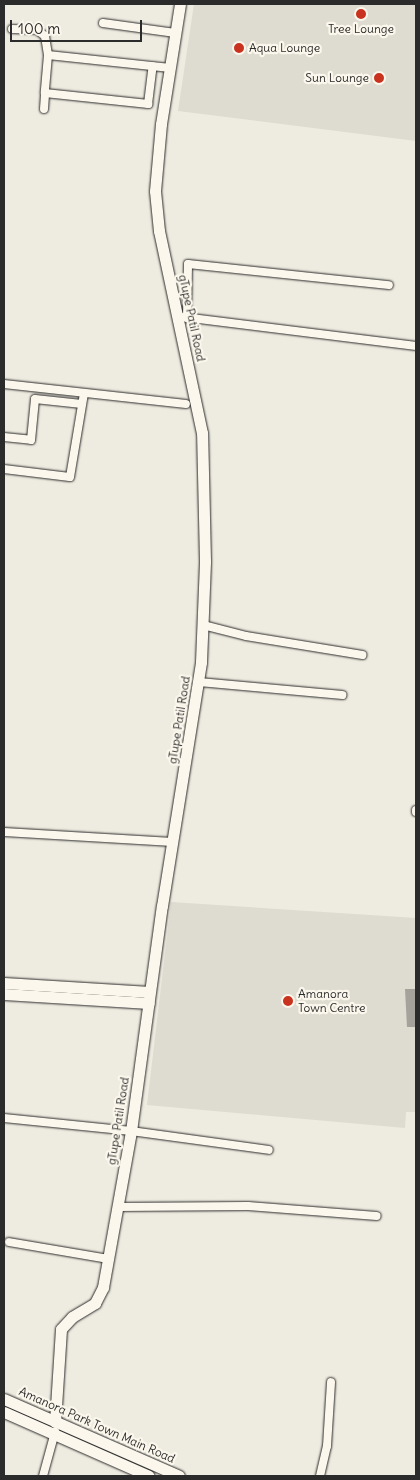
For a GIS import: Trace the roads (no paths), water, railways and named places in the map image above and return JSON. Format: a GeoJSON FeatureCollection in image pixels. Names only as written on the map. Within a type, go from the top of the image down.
{"type":"FeatureCollection","features":[{"type":"Feature","properties":{"kind":"street","name":"gTupe Patil Road"},"geometry":{"type":"LineString","coordinates":[[55,1422],[61,1329],[101,1295],[131,1131],[173,842],[199,682],[203,625],[202,433],[182,317],[159,232],[155,192],[180,4]]}},
{"type":"Feature","properties":{"kind":"street"},"geometry":{"type":"LineString","coordinates":[[103,24],[175,33]]}},
{"type":"Feature","properties":{"kind":"street"},"geometry":{"type":"LineString","coordinates":[[12,29],[42,32],[47,42],[48,55],[44,109]]}},
{"type":"Feature","properties":{"kind":"street"},"geometry":{"type":"LineString","coordinates":[[48,55],[170,68]]}},
{"type":"Feature","properties":{"kind":"street"},"geometry":{"type":"LineString","coordinates":[[45,93],[148,104],[153,66]]}},
{"type":"Feature","properties":{"kind":"street"},"geometry":{"type":"LineString","coordinates":[[389,285],[188,264],[182,317],[416,346]]}},
{"type":"Feature","properties":{"kind":"street"},"geometry":{"type":"LineString","coordinates":[[4,384],[186,404]]}},
{"type":"Feature","properties":{"kind":"street"},"geometry":{"type":"LineString","coordinates":[[4,469],[70,477],[84,393]]}},
{"type":"Feature","properties":{"kind":"street"},"geometry":{"type":"LineString","coordinates":[[4,437],[31,440],[35,399],[82,404]]}},
{"type":"Feature","properties":{"kind":"street"},"geometry":{"type":"LineString","coordinates":[[203,625],[255,638],[362,655]]}},
{"type":"Feature","properties":{"kind":"street"},"geometry":{"type":"LineString","coordinates":[[199,682],[342,695]]}},
{"type":"Feature","properties":{"kind":"street"},"geometry":{"type":"LineString","coordinates":[[4,832],[173,842]]}},
{"type":"Feature","properties":{"kind":"street"},"geometry":{"type":"LineString","coordinates":[[4,983],[150,997]]}},
{"type":"Feature","properties":{"kind":"street"},"geometry":{"type":"LineString","coordinates":[[4,994],[150,997]]}},
{"type":"Feature","properties":{"kind":"street"},"geometry":{"type":"LineString","coordinates":[[4,1118],[131,1131],[269,1150]]}},
{"type":"Feature","properties":{"kind":"street"},"geometry":{"type":"LineString","coordinates":[[118,1207],[248,1206],[377,1216]]}},
{"type":"Feature","properties":{"kind":"street"},"geometry":{"type":"LineString","coordinates":[[9,1242],[108,1258]]}},
{"type":"Feature","properties":{"kind":"street"},"geometry":{"type":"LineString","coordinates":[[320,1476],[327,1446],[331,1382]]}},
{"type":"Feature","properties":{"kind":"street","name":"Amanora Park Town Main Road"},"geometry":{"type":"LineString","coordinates":[[4,1399],[179,1476]]}},
{"type":"Feature","properties":{"kind":"street","name":"Amanora Park Town Main Road"},"geometry":{"type":"LineString","coordinates":[[4,1412],[149,1476]]}},
{"type":"Feature","properties":{"kind":"street"},"geometry":{"type":"LineString","coordinates":[[43,1476],[55,1435],[55,1422]]}},
{"type":"Feature","properties":{"kind":"place","name":"Tree Lounge"},"geometry":{"type":"Point","coordinates":[361,14]}},
{"type":"Feature","properties":{"kind":"place","name":"Aqua Lounge"},"geometry":{"type":"Point","coordinates":[239,48]}},
{"type":"Feature","properties":{"kind":"place","name":"Sun Lounge"},"geometry":{"type":"Point","coordinates":[379,78]}},
{"type":"Feature","properties":{"kind":"place","name":"Amanora Town Centre"},"geometry":{"type":"Point","coordinates":[288,1001]}}]}
